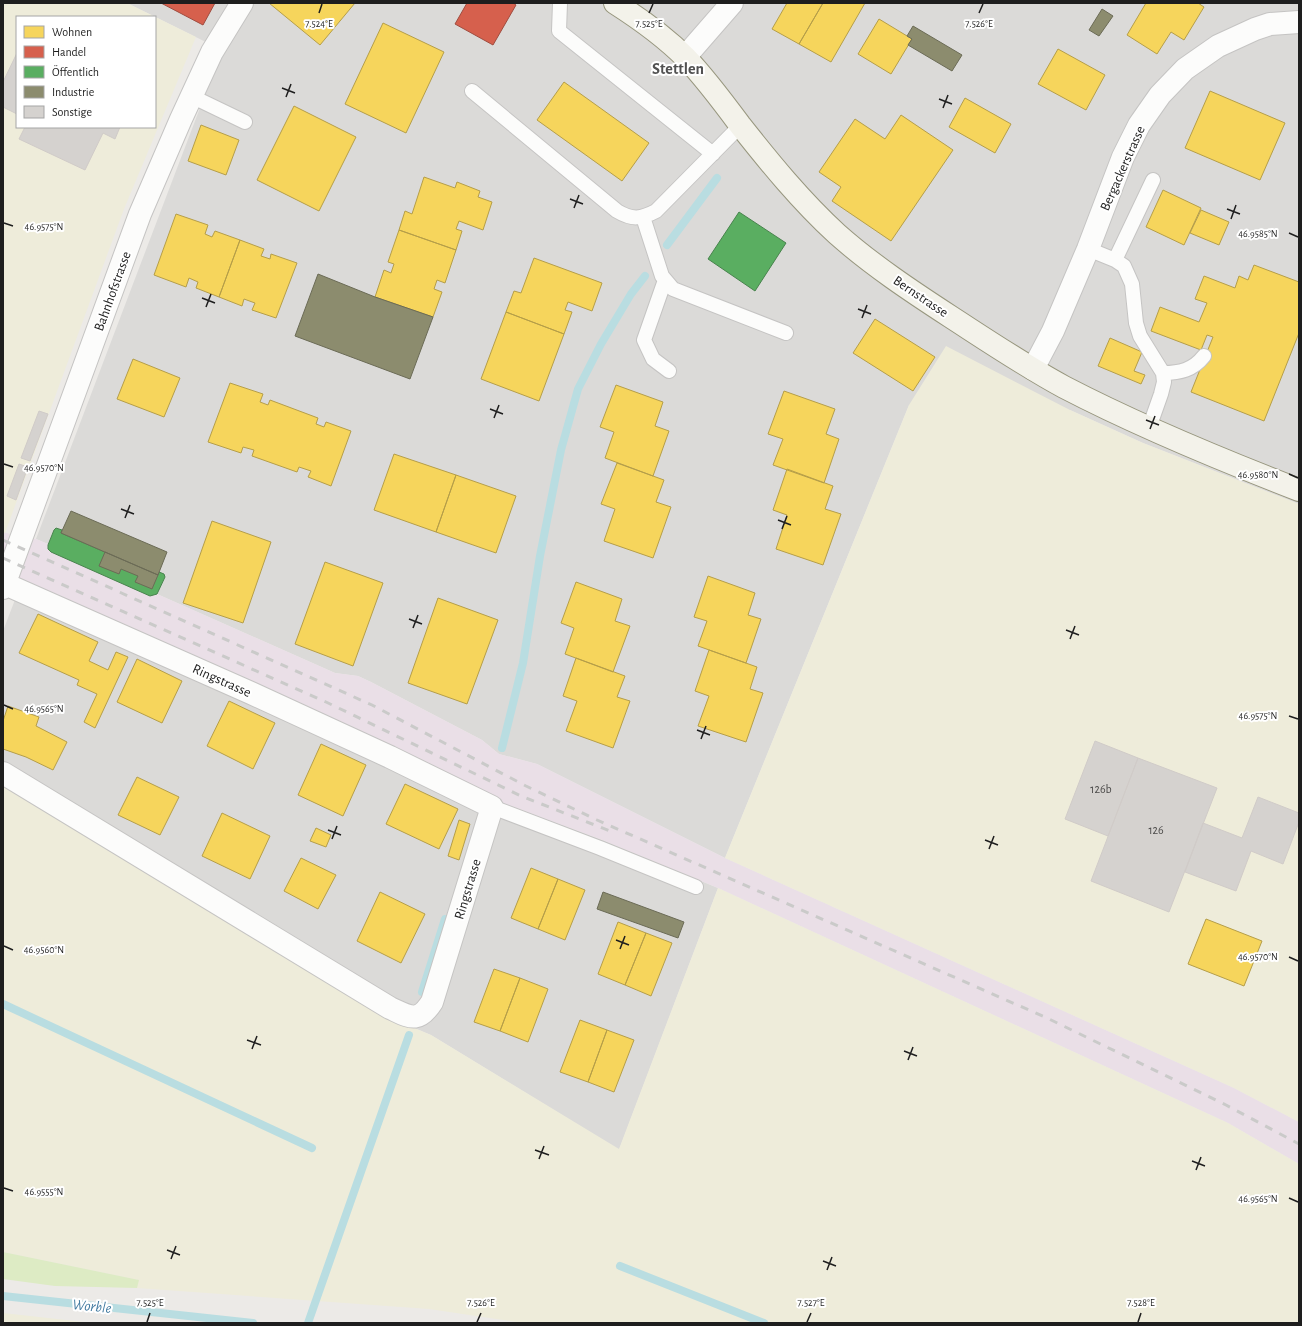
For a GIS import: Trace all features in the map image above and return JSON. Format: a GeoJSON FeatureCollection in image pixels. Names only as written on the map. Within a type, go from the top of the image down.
{"type":"FeatureCollection","features":[{"type":"Feature","properties":{"kind":"main road","name":"Bernstrasse"},"geometry":{"type":"LineString","coordinates":[[615,3],[660,36],[685,57],[810,208],[836,233],[864,256],[1008,355],[1064,387],[1149,428],[1252,472],[1299,490]]}},
{"type":"Feature","properties":{"kind":"street","name":"Bahnhofstrasse"},"geometry":{"type":"LineString","coordinates":[[4,586],[140,214],[191,96],[212,52],[242,3]]}},
{"type":"Feature","properties":{"kind":"street"},"geometry":{"type":"LineString","coordinates":[[685,57],[732,3]]}},
{"type":"Feature","properties":{"kind":"street","name":"Bergackerstrasse"},"geometry":{"type":"LineString","coordinates":[[1033,369],[1053,331],[1088,249],[1123,157],[1139,126],[1160,95],[1185,69],[1218,46],[1255,28],[1270,24],[1299,22]]}},
{"type":"Feature","properties":{"kind":"street","name":"Ringstrasse"},"geometry":{"type":"LineString","coordinates":[[3,773],[390,1008],[412,1017],[420,1016],[426,1011],[432,1002],[492,807],[390,757],[251,693],[4,586]]}},
{"type":"Feature","properties":{"kind":"lane"},"geometry":{"type":"LineString","coordinates":[[560,3],[559,31],[713,154]]}},
{"type":"Feature","properties":{"kind":"lane"},"geometry":{"type":"LineString","coordinates":[[472,91],[617,211],[631,217],[643,217],[656,211],[741,125]]}},
{"type":"Feature","properties":{"kind":"lane"},"geometry":{"type":"LineString","coordinates":[[191,96],[245,122]]}},
{"type":"Feature","properties":{"kind":"lane"},"geometry":{"type":"LineString","coordinates":[[1115,260],[1152,180]]}},
{"type":"Feature","properties":{"kind":"lane"},"geometry":{"type":"LineString","coordinates":[[643,217],[664,280],[673,289],[679,293],[786,333]]}},
{"type":"Feature","properties":{"kind":"lane"},"geometry":{"type":"LineString","coordinates":[[1088,249],[1115,260],[1124,266],[1132,284],[1136,322],[1140,336],[1163,373],[1164,382],[1161,394],[1149,428]]}},
{"type":"Feature","properties":{"kind":"lane"},"geometry":{"type":"LineString","coordinates":[[664,280],[644,340],[654,359],[669,371]]}},
{"type":"Feature","properties":{"kind":"lane"},"geometry":{"type":"LineString","coordinates":[[1163,373],[1175,373],[1185,370],[1197,364],[1204,356]]}},
{"type":"Feature","properties":{"kind":"lane"},"geometry":{"type":"LineString","coordinates":[[492,807],[600,848],[696,887]]}},
{"type":"Feature","properties":{"kind":"shaded area"},"geometry":{"type":"Polygon","coordinates":[[[3,3],[127,3],[153,16],[16,16],[16,128],[156,128],[156,17],[196,37],[124,209],[5,533],[3,532],[3,3]]]}},
{"type":"Feature","properties":{"kind":"shaded area"},"geometry":{"type":"Polygon","coordinates":[[[127,3],[1299,3],[1299,504],[1143,443],[1070,410],[909,405],[725,858],[537,764],[499,754],[482,740],[371,682],[358,676],[335,673],[157,594],[165,577],[164,574],[159,572],[158,575],[54,530],[48,544],[36,539],[222,50],[156,16],[127,3]]]}},
{"type":"Feature","properties":{"kind":"shaded area"},"geometry":{"type":"Polygon","coordinates":[[[946,346],[1070,410],[1143,443],[1299,504],[1299,1122],[1234,1088],[725,858],[909,405],[946,346]]]}},
{"type":"Feature","properties":{"kind":"shaded area"},"geometry":{"type":"Polygon","coordinates":[[[56,528],[62,530],[61,533],[164,574],[165,577],[157,594],[335,673],[358,676],[482,740],[499,754],[537,764],[725,858],[1234,1088],[1299,1122],[1299,1164],[1228,1123],[718,888],[602,840],[505,804],[321,717],[3,576],[3,532],[36,539],[48,544],[56,528]]]}},
{"type":"Feature","properties":{"kind":"shaded area"},"geometry":{"type":"Polygon","coordinates":[[[21,584],[321,717],[505,804],[602,840],[718,888],[619,1150],[431,1035],[376,1012],[3,786],[3,631],[21,584]]]}},
{"type":"Feature","properties":{"kind":"shaded area"},"geometry":{"type":"Polygon","coordinates":[[[3,786],[376,1012],[431,1035],[619,1149],[718,888],[1228,1123],[1299,1164],[1299,1323],[523,1323],[429,1309],[137,1288],[138,1280],[3,1252],[3,786]]]}},
{"type":"Feature","properties":{"kind":"shaded area"},"geometry":{"type":"Polygon","coordinates":[[[3,1313],[93,1323],[3,1323],[3,1313]]]}},
{"type":"Feature","properties":{"kind":"green space"},"geometry":{"type":"Polygon","coordinates":[[[3,1252],[139,1280],[137,1288],[55,1286],[3,1279],[3,1252]]]}},
{"type":"Feature","properties":{"kind":"building: Wohnen"},"geometry":{"type":"Polygon","coordinates":[[[269,3],[355,3],[320,45],[269,3]]]}},
{"type":"Feature","properties":{"kind":"building: Wohnen"},"geometry":{"type":"Polygon","coordinates":[[[787,3],[823,3],[799,44],[772,29],[787,3]]]}},
{"type":"Feature","properties":{"kind":"building: Wohnen"},"geometry":{"type":"Polygon","coordinates":[[[823,3],[865,3],[831,62],[799,44],[823,3]]]}},
{"type":"Feature","properties":{"kind":"building: Wohnen"},"geometry":{"type":"Polygon","coordinates":[[[1146,3],[1198,3],[1204,7],[1184,40],[1171,32],[1157,54],[1127,35],[1146,3]]]}},
{"type":"Feature","properties":{"kind":"building: Wohnen"},"geometry":{"type":"Polygon","coordinates":[[[879,19],[912,39],[891,74],[858,54],[879,19]]]}},
{"type":"Feature","properties":{"kind":"building: Wohnen"},"geometry":{"type":"Polygon","coordinates":[[[383,23],[444,52],[406,133],[345,104],[383,23]]]}},
{"type":"Feature","properties":{"kind":"building: Wohnen"},"geometry":{"type":"Polygon","coordinates":[[[1058,49],[1105,75],[1086,110],[1038,84],[1058,49]]]}},
{"type":"Feature","properties":{"kind":"building: Wohnen"},"geometry":{"type":"Polygon","coordinates":[[[564,82],[649,143],[622,181],[537,120],[564,82]]]}},
{"type":"Feature","properties":{"kind":"building: Wohnen"},"geometry":{"type":"Polygon","coordinates":[[[1210,91],[1285,123],[1260,180],[1185,148],[1210,91]]]}},
{"type":"Feature","properties":{"kind":"building: Wohnen"},"geometry":{"type":"Polygon","coordinates":[[[965,98],[1011,124],[995,153],[949,127],[965,98]]]}},
{"type":"Feature","properties":{"kind":"building: Wohnen"},"geometry":{"type":"Polygon","coordinates":[[[294,106],[356,137],[319,211],[257,180],[294,106]]]}},
{"type":"Feature","properties":{"kind":"building: Wohnen"},"geometry":{"type":"Polygon","coordinates":[[[901,115],[953,150],[891,241],[832,201],[841,187],[819,172],[855,119],[885,139],[901,115]]]}},
{"type":"Feature","properties":{"kind":"building: Wohnen"},"geometry":{"type":"Polygon","coordinates":[[[201,125],[239,140],[226,175],[188,161],[201,125]]]}},
{"type":"Feature","properties":{"kind":"building: Wohnen"},"geometry":{"type":"Polygon","coordinates":[[[424,177],[455,188],[457,182],[480,191],[478,197],[492,202],[483,230],[459,221],[456,229],[462,231],[456,250],[399,230],[405,211],[412,214],[424,177]]]}},
{"type":"Feature","properties":{"kind":"building: Wohnen"},"geometry":{"type":"Polygon","coordinates":[[[1163,190],[1201,208],[1184,245],[1146,227],[1163,190]]]}},
{"type":"Feature","properties":{"kind":"building: Wohnen"},"geometry":{"type":"Polygon","coordinates":[[[1201,210],[1229,222],[1219,245],[1190,233],[1201,210]]]}},
{"type":"Feature","properties":{"kind":"building: Wohnen"},"geometry":{"type":"Polygon","coordinates":[[[176,214],[208,225],[205,234],[212,237],[215,231],[240,240],[219,297],[196,288],[198,282],[189,278],[186,287],[154,275],[176,214]]]}},
{"type":"Feature","properties":{"kind":"building: Wohnen"},"geometry":{"type":"Polygon","coordinates":[[[399,230],[456,250],[445,283],[437,280],[434,289],[442,292],[433,317],[375,297],[384,270],[391,273],[394,264],[388,262],[399,230]]]}},
{"type":"Feature","properties":{"kind":"building: Wohnen"},"geometry":{"type":"Polygon","coordinates":[[[240,240],[264,249],[261,256],[270,259],[271,254],[297,263],[276,318],[252,310],[255,303],[244,299],[242,306],[219,297],[240,240]]]}},
{"type":"Feature","properties":{"kind":"building: Wohnen"},"geometry":{"type":"Polygon","coordinates":[[[534,258],[602,283],[592,311],[568,302],[565,310],[572,312],[564,334],[506,312],[514,291],[521,293],[534,258]]]}},
{"type":"Feature","properties":{"kind":"building: Wohnen"},"geometry":{"type":"Polygon","coordinates":[[[1254,265],[1299,282],[1299,333],[1264,421],[1191,392],[1213,337],[1207,335],[1201,350],[1151,331],[1160,307],[1199,322],[1207,303],[1195,299],[1204,276],[1235,288],[1239,276],[1248,280],[1254,265]]]}},
{"type":"Feature","properties":{"kind":"building: Wohnen"},"geometry":{"type":"Polygon","coordinates":[[[506,312],[564,334],[539,401],[481,379],[506,312]]]}},
{"type":"Feature","properties":{"kind":"building: Wohnen"},"geometry":{"type":"Polygon","coordinates":[[[875,319],[935,357],[913,391],[853,353],[875,319]]]}},
{"type":"Feature","properties":{"kind":"building: Wohnen"},"geometry":{"type":"Polygon","coordinates":[[[1110,338],[1142,352],[1134,371],[1145,375],[1141,384],[1098,366],[1110,338]]]}},
{"type":"Feature","properties":{"kind":"building: Wohnen"},"geometry":{"type":"Polygon","coordinates":[[[133,359],[180,378],[164,417],[117,399],[133,359]]]}},
{"type":"Feature","properties":{"kind":"building: Wohnen"},"geometry":{"type":"Polygon","coordinates":[[[230,383],[263,394],[260,402],[268,405],[270,400],[318,418],[316,424],[324,427],[326,422],[351,431],[331,486],[308,477],[311,471],[299,467],[297,472],[252,456],[254,450],[243,447],[241,453],[208,442],[230,383]]]}},
{"type":"Feature","properties":{"kind":"building: Wohnen"},"geometry":{"type":"Polygon","coordinates":[[[616,385],[663,402],[655,426],[669,431],[653,476],[605,458],[614,432],[600,427],[616,385]]]}},
{"type":"Feature","properties":{"kind":"building: Wohnen"},"geometry":{"type":"Polygon","coordinates":[[[784,391],[835,409],[826,434],[839,439],[824,483],[773,465],[783,439],[768,434],[784,391]]]}},
{"type":"Feature","properties":{"kind":"building: Wohnen"},"geometry":{"type":"Polygon","coordinates":[[[394,454],[456,475],[436,532],[374,510],[394,454]]]}},
{"type":"Feature","properties":{"kind":"building: Wohnen"},"geometry":{"type":"Polygon","coordinates":[[[617,463],[664,480],[656,502],[671,507],[653,558],[604,541],[615,509],[601,504],[617,463]]]}},
{"type":"Feature","properties":{"kind":"building: Wohnen"},"geometry":{"type":"Polygon","coordinates":[[[787,469],[833,486],[825,509],[841,514],[823,565],[776,549],[787,515],[773,510],[787,469]]]}},
{"type":"Feature","properties":{"kind":"building: Wohnen"},"geometry":{"type":"Polygon","coordinates":[[[456,475],[516,496],[496,553],[436,532],[456,475]]]}},
{"type":"Feature","properties":{"kind":"building: Wohnen"},"geometry":{"type":"Polygon","coordinates":[[[212,521],[271,542],[243,623],[183,603],[212,521]]]}},
{"type":"Feature","properties":{"kind":"building: Wohnen"},"geometry":{"type":"Polygon","coordinates":[[[325,562],[383,583],[353,666],[295,644],[325,562]]]}},
{"type":"Feature","properties":{"kind":"building: Wohnen"},"geometry":{"type":"Polygon","coordinates":[[[708,576],[755,593],[748,615],[761,619],[746,663],[698,646],[707,621],[694,617],[708,576]]]}},
{"type":"Feature","properties":{"kind":"building: Wohnen"},"geometry":{"type":"Polygon","coordinates":[[[576,582],[622,599],[615,621],[630,626],[613,672],[565,654],[574,628],[561,623],[576,582]]]}},
{"type":"Feature","properties":{"kind":"building: Wohnen"},"geometry":{"type":"Polygon","coordinates":[[[438,598],[498,620],[467,704],[408,683],[438,598]]]}},
{"type":"Feature","properties":{"kind":"building: Wohnen"},"geometry":{"type":"Polygon","coordinates":[[[38,614],[98,642],[89,661],[108,670],[116,652],[128,657],[95,728],[84,722],[97,694],[77,685],[79,680],[19,653],[38,614]]]}},
{"type":"Feature","properties":{"kind":"building: Wohnen"},"geometry":{"type":"Polygon","coordinates":[[[709,650],[757,667],[750,689],[763,693],[746,742],[698,726],[709,696],[695,691],[709,650]]]}},
{"type":"Feature","properties":{"kind":"building: Wohnen"},"geometry":{"type":"Polygon","coordinates":[[[576,658],[625,676],[617,697],[630,701],[613,748],[566,731],[577,701],[563,696],[576,658]]]}},
{"type":"Feature","properties":{"kind":"building: Wohnen"},"geometry":{"type":"Polygon","coordinates":[[[137,659],[182,681],[162,723],[117,702],[137,659]]]}},
{"type":"Feature","properties":{"kind":"building: Wohnen"},"geometry":{"type":"Polygon","coordinates":[[[229,701],[275,723],[253,769],[207,746],[229,701]]]}},
{"type":"Feature","properties":{"kind":"building: Wohnen"},"geometry":{"type":"Polygon","coordinates":[[[8,706],[39,717],[36,726],[67,742],[53,770],[26,757],[3,749],[3,721],[8,706]]]}},
{"type":"Feature","properties":{"kind":"building: Wohnen"},"geometry":{"type":"Polygon","coordinates":[[[321,744],[366,765],[343,816],[298,795],[321,744]]]}},
{"type":"Feature","properties":{"kind":"building: Wohnen"},"geometry":{"type":"Polygon","coordinates":[[[137,777],[179,797],[160,835],[118,815],[137,777]]]}},
{"type":"Feature","properties":{"kind":"building: Wohnen"},"geometry":{"type":"Polygon","coordinates":[[[405,784],[458,809],[439,849],[386,824],[405,784]]]}},
{"type":"Feature","properties":{"kind":"building: Wohnen"},"geometry":{"type":"Polygon","coordinates":[[[222,813],[270,836],[250,879],[202,856],[222,813]]]}},
{"type":"Feature","properties":{"kind":"building: Wohnen"},"geometry":{"type":"Polygon","coordinates":[[[459,820],[470,824],[459,860],[448,856],[459,820]]]}},
{"type":"Feature","properties":{"kind":"building: Wohnen"},"geometry":{"type":"Polygon","coordinates":[[[316,828],[331,835],[326,847],[310,841],[316,828]]]}},
{"type":"Feature","properties":{"kind":"building: Wohnen"},"geometry":{"type":"Polygon","coordinates":[[[301,858],[336,875],[318,909],[284,891],[301,858]]]}},
{"type":"Feature","properties":{"kind":"building: Wohnen"},"geometry":{"type":"Polygon","coordinates":[[[531,868],[558,879],[538,929],[511,918],[531,868]]]}},
{"type":"Feature","properties":{"kind":"building: Wohnen"},"geometry":{"type":"Polygon","coordinates":[[[558,879],[585,890],[565,940],[538,929],[558,879]]]}},
{"type":"Feature","properties":{"kind":"building: Wohnen"},"geometry":{"type":"Polygon","coordinates":[[[380,892],[425,914],[401,963],[357,941],[380,892]]]}},
{"type":"Feature","properties":{"kind":"building: Wohnen"},"geometry":{"type":"Polygon","coordinates":[[[1206,919],[1262,941],[1244,986],[1188,964],[1206,919]]]}},
{"type":"Feature","properties":{"kind":"building: Wohnen"},"geometry":{"type":"Polygon","coordinates":[[[618,922],[646,933],[625,985],[598,974],[618,922]]]}},
{"type":"Feature","properties":{"kind":"building: Wohnen"},"geometry":{"type":"Polygon","coordinates":[[[646,933],[672,943],[651,996],[625,985],[646,933]]]}},
{"type":"Feature","properties":{"kind":"building: Wohnen"},"geometry":{"type":"Polygon","coordinates":[[[494,969],[520,978],[500,1031],[474,1022],[494,969]]]}},
{"type":"Feature","properties":{"kind":"building: Wohnen"},"geometry":{"type":"Polygon","coordinates":[[[520,978],[548,989],[528,1042],[500,1031],[520,978]]]}},
{"type":"Feature","properties":{"kind":"building: Wohnen"},"geometry":{"type":"Polygon","coordinates":[[[580,1020],[607,1030],[588,1082],[560,1072],[580,1020]]]}},
{"type":"Feature","properties":{"kind":"building: Wohnen"},"geometry":{"type":"Polygon","coordinates":[[[607,1030],[634,1040],[614,1092],[588,1082],[607,1030]]]}},
{"type":"Feature","properties":{"kind":"building: Handel"},"geometry":{"type":"Polygon","coordinates":[[[161,3],[215,3],[203,25],[161,3]]]}},
{"type":"Feature","properties":{"kind":"building: Handel"},"geometry":{"type":"Polygon","coordinates":[[[467,3],[513,3],[516,5],[493,45],[455,24],[467,3]]]}},
{"type":"Feature","properties":{"kind":"building: Öffentlich"},"geometry":{"type":"Polygon","coordinates":[[[739,212],[786,243],[755,291],[708,259],[739,212]]]}},
{"type":"Feature","properties":{"kind":"building: Öffentlich"},"geometry":{"type":"Polygon","coordinates":[[[56,528],[62,530],[61,533],[158,575],[159,572],[164,574],[165,577],[157,594],[150,596],[51,552],[48,549],[48,545],[56,528]]]}},
{"type":"Feature","properties":{"kind":"building: Industrie"},"geometry":{"type":"Polygon","coordinates":[[[1102,9],[1113,16],[1099,36],[1089,30],[1102,9]]]}},
{"type":"Feature","properties":{"kind":"building: Industrie"},"geometry":{"type":"Polygon","coordinates":[[[913,26],[962,55],[952,71],[908,45],[912,39],[907,36],[913,26]]]}},
{"type":"Feature","properties":{"kind":"building: Industrie"},"geometry":{"type":"Polygon","coordinates":[[[318,274],[375,297],[433,317],[410,379],[295,336],[318,274]]]}},
{"type":"Feature","properties":{"kind":"building: Industrie"},"geometry":{"type":"Polygon","coordinates":[[[71,511],[167,552],[158,575],[61,533],[71,511]]]}},
{"type":"Feature","properties":{"kind":"building: Industrie"},"geometry":{"type":"Polygon","coordinates":[[[105,552],[158,575],[152,589],[135,582],[138,576],[121,569],[119,574],[99,566],[105,552]]]}},
{"type":"Feature","properties":{"kind":"building: Industrie"},"geometry":{"type":"Polygon","coordinates":[[[603,892],[684,922],[678,938],[597,909],[603,892]]]}},
{"type":"Feature","properties":{"kind":"building: Sonstige"},"geometry":{"type":"Polygon","coordinates":[[[16,55],[16,114],[3,107],[3,82],[16,55]]]}},
{"type":"Feature","properties":{"kind":"building: Sonstige"},"geometry":{"type":"Polygon","coordinates":[[[24,128],[120,128],[115,139],[103,133],[85,170],[19,139],[24,128]]]}},
{"type":"Feature","properties":{"kind":"building: Sonstige"},"geometry":{"type":"Polygon","coordinates":[[[39,411],[48,414],[30,461],[21,458],[39,411]]]}},
{"type":"Feature","properties":{"kind":"building: Sonstige"},"geometry":{"type":"Polygon","coordinates":[[[19,464],[28,467],[16,500],[7,496],[19,464]]]}},
{"type":"Feature","properties":{"kind":"building: Sonstige"},"geometry":{"type":"Polygon","coordinates":[[[1095,741],[1138,758],[1108,836],[1065,819],[1095,741]]]}},
{"type":"Feature","properties":{"kind":"building: Sonstige"},"geometry":{"type":"Polygon","coordinates":[[[1138,758],[1217,788],[1169,912],[1091,881],[1138,758]]]}},
{"type":"Feature","properties":{"kind":"building: Sonstige"},"geometry":{"type":"Polygon","coordinates":[[[1258,797],[1299,813],[1299,822],[1283,864],[1251,851],[1236,891],[1185,872],[1203,823],[1242,838],[1258,797]]]}},
{"type":"Feature","properties":{"kind":"waterway"},"geometry":{"type":"LineString","coordinates":[[667,245],[717,178]]}},
{"type":"Feature","properties":{"kind":"waterway"},"geometry":{"type":"LineString","coordinates":[[502,748],[523,663],[540,556],[561,450],[578,389],[601,344],[631,294],[645,276]]}},
{"type":"Feature","properties":{"kind":"waterway"},"geometry":{"type":"LineString","coordinates":[[422,992],[445,919]]}},
{"type":"Feature","properties":{"kind":"waterway"},"geometry":{"type":"LineString","coordinates":[[3,1004],[312,1148]]}},
{"type":"Feature","properties":{"kind":"waterway"},"geometry":{"type":"LineString","coordinates":[[308,1323],[409,1035]]}},
{"type":"Feature","properties":{"kind":"waterway"},"geometry":{"type":"LineString","coordinates":[[620,1266],[764,1323]]}},
{"type":"Feature","properties":{"kind":"waterway","name":"Worble"},"geometry":{"type":"LineString","coordinates":[[3,1296],[253,1323]]}},
{"type":"Feature","properties":{"kind":"railway"},"geometry":{"type":"LineString","coordinates":[[3,540],[372,705],[526,786],[597,820],[1047,1018],[1226,1105],[1299,1144]]}},
{"type":"Feature","properties":{"kind":"railway"},"geometry":{"type":"LineString","coordinates":[[3,558],[326,702],[521,796],[610,831]]}},
{"type":"Feature","properties":{"kind":"district","name":"Stettlen"},"geometry":{"type":"Point","coordinates":[678,68]}}]}
